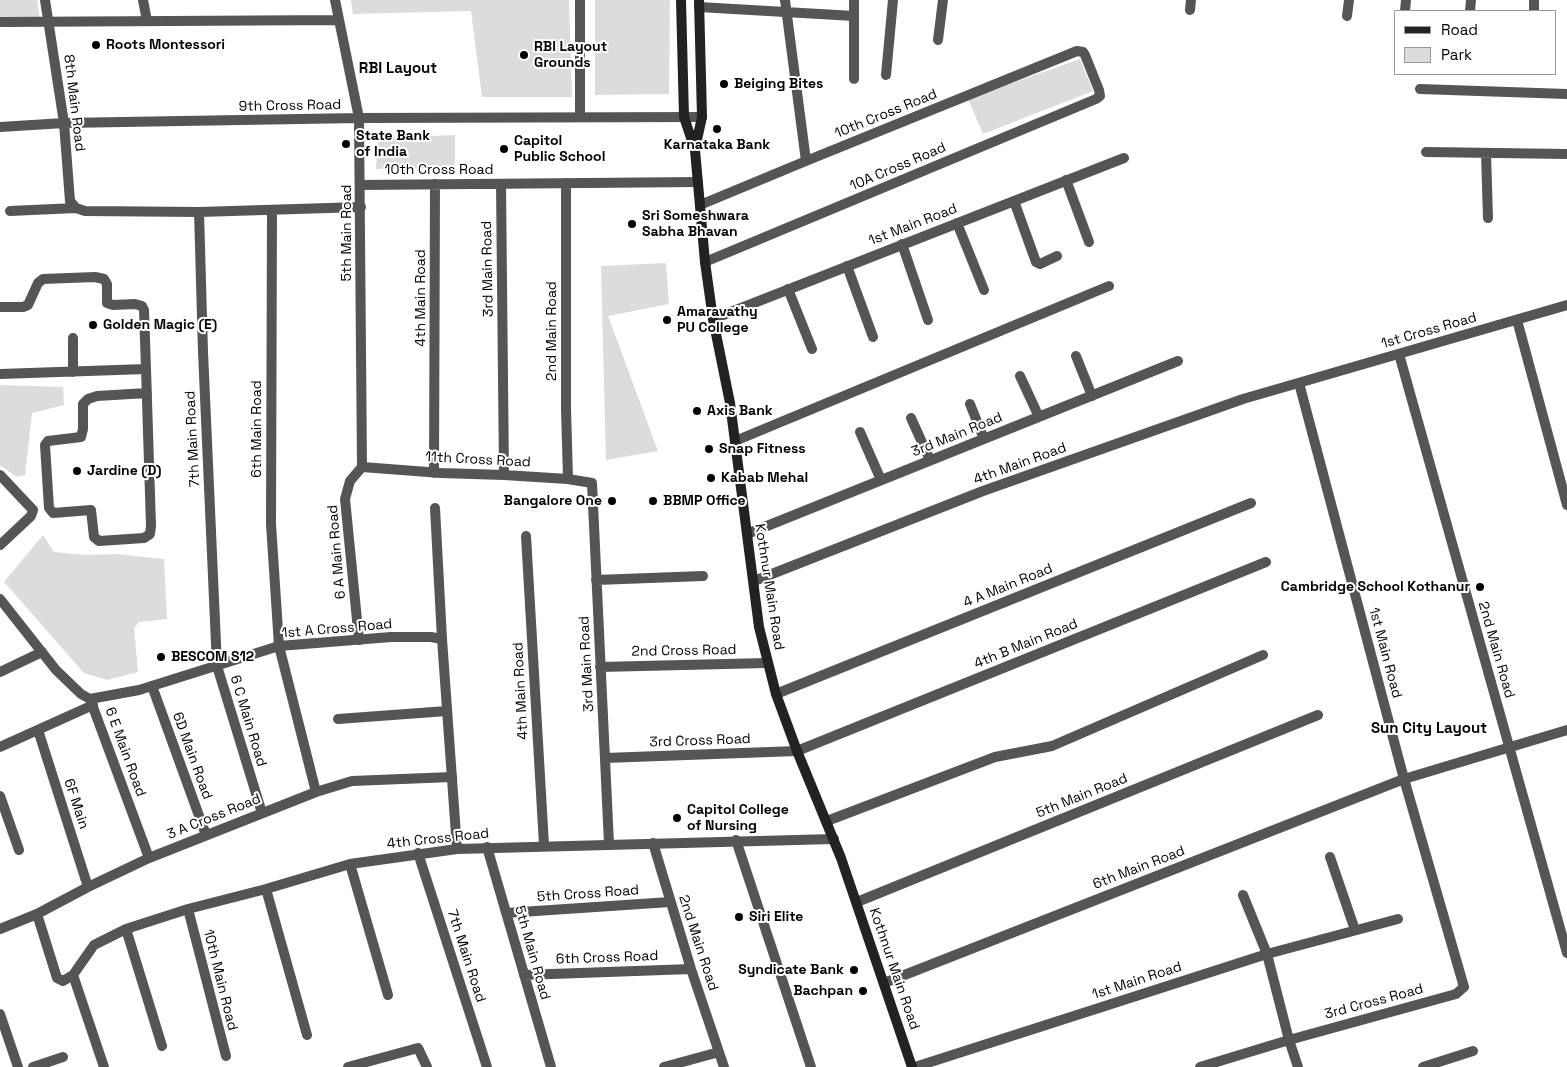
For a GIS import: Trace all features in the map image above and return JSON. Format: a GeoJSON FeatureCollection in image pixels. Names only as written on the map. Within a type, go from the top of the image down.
{"type":"FeatureCollection","features":[{"type":"Feature","properties":{"kind":"main road","name":"Kothnur Main Road"},"geometry":{"type":"LineString","coordinates":[[680,0],[684,117],[695,150],[705,262],[713,319],[727,384],[759,627],[776,694],[797,751],[834,839],[913,1067]]}},
{"type":"Feature","properties":{"kind":"main road","name":"Kothnur Main Road"},"geometry":{"type":"LineString","coordinates":[[695,150],[702,117],[699,4]]}},
{"type":"Feature","properties":{"kind":"street","name":"8th Main Road"},"geometry":{"type":"LineString","coordinates":[[46,0],[64,123],[70,201],[76,208]]}},
{"type":"Feature","properties":{"kind":"street"},"geometry":{"type":"LineString","coordinates":[[143,0],[147,21]]}},
{"type":"Feature","properties":{"kind":"street","name":"5th Main Road"},"geometry":{"type":"LineString","coordinates":[[335,0],[359,118],[362,467]]}},
{"type":"Feature","properties":{"kind":"street"},"geometry":{"type":"LineString","coordinates":[[580,0],[580,117]]}},
{"type":"Feature","properties":{"kind":"street"},"geometry":{"type":"LineString","coordinates":[[785,0],[806,161]]}},
{"type":"Feature","properties":{"kind":"street"},"geometry":{"type":"LineString","coordinates":[[854,0],[854,80]]}},
{"type":"Feature","properties":{"kind":"street"},"geometry":{"type":"LineString","coordinates":[[886,75],[893,0]]}},
{"type":"Feature","properties":{"kind":"street"},"geometry":{"type":"LineString","coordinates":[[938,40],[943,0]]}},
{"type":"Feature","properties":{"kind":"street"},"geometry":{"type":"LineString","coordinates":[[1347,16],[1349,0]]}},
{"type":"Feature","properties":{"kind":"street"},"geometry":{"type":"LineString","coordinates":[[699,4],[854,16]]}},
{"type":"Feature","properties":{"kind":"street"},"geometry":{"type":"LineString","coordinates":[[0,22],[339,20]]}},
{"type":"Feature","properties":{"kind":"street","name":"10th Cross Road"},"geometry":{"type":"LineString","coordinates":[[700,206],[1078,51],[1085,55],[1100,96]]}},
{"type":"Feature","properties":{"kind":"street"},"geometry":{"type":"LineString","coordinates":[[1420,89],[1567,94]]}},
{"type":"Feature","properties":{"kind":"street","name":"10A Cross Road"},"geometry":{"type":"LineString","coordinates":[[705,262],[1100,96]]}},
{"type":"Feature","properties":{"kind":"street","name":"9th Cross Road"},"geometry":{"type":"LineString","coordinates":[[0,127],[64,123],[359,118],[702,117]]}},
{"type":"Feature","properties":{"kind":"street"},"geometry":{"type":"LineString","coordinates":[[1426,152],[1567,154]]}},
{"type":"Feature","properties":{"kind":"street"},"geometry":{"type":"LineString","coordinates":[[1486,153],[1488,218]]}},
{"type":"Feature","properties":{"kind":"street","name":"1st Main Road"},"geometry":{"type":"LineString","coordinates":[[713,319],[1124,158]]}},
{"type":"Feature","properties":{"kind":"street"},"geometry":{"type":"LineString","coordinates":[[1066,180],[1089,242]]}},
{"type":"Feature","properties":{"kind":"street","name":"10th Cross Road"},"geometry":{"type":"LineString","coordinates":[[360,185],[698,182]]}},
{"type":"Feature","properties":{"kind":"street","name":"2nd Main Road"},"geometry":{"type":"LineString","coordinates":[[566,183],[566,408],[568,479]]}},
{"type":"Feature","properties":{"kind":"street","name":"4th Main Road"},"geometry":{"type":"LineString","coordinates":[[434,473],[435,184]]}},
{"type":"Feature","properties":{"kind":"street","name":"3rd Main Road"},"geometry":{"type":"LineString","coordinates":[[501,184],[504,475]]}},
{"type":"Feature","properties":{"kind":"street"},"geometry":{"type":"LineString","coordinates":[[1014,200],[1036,262],[1040,264],[1058,256]]}},
{"type":"Feature","properties":{"kind":"street"},"geometry":{"type":"LineString","coordinates":[[10,211],[76,208],[85,211],[199,212],[361,207]]}},
{"type":"Feature","properties":{"kind":"street","name":"6th Main Road"},"geometry":{"type":"LineString","coordinates":[[272,210],[271,524],[279,646],[316,792]]}},
{"type":"Feature","properties":{"kind":"street","name":"7th Main Road"},"geometry":{"type":"LineString","coordinates":[[199,212],[217,666]]}},
{"type":"Feature","properties":{"kind":"street"},"geometry":{"type":"LineString","coordinates":[[957,223],[984,290]]}},
{"type":"Feature","properties":{"kind":"street"},"geometry":{"type":"LineString","coordinates":[[902,244],[928,320]]}},
{"type":"Feature","properties":{"kind":"street"},"geometry":{"type":"LineString","coordinates":[[847,266],[873,337]]}},
{"type":"Feature","properties":{"kind":"street"},"geometry":{"type":"LineString","coordinates":[[0,307],[22,307],[28,305],[38,283],[43,279],[96,277],[104,279],[108,284],[108,303],[113,305],[135,304],[142,306],[144,310],[147,393],[150,534],[144,538],[99,541],[94,537],[91,510],[53,513],[49,508],[45,445],[48,440],[81,437],[84,429],[83,404],[88,398],[147,393]]}},
{"type":"Feature","properties":{"kind":"street"},"geometry":{"type":"LineString","coordinates":[[735,441],[1109,286]]}},
{"type":"Feature","properties":{"kind":"street"},"geometry":{"type":"LineString","coordinates":[[788,289],[812,349]]}},
{"type":"Feature","properties":{"kind":"street","name":"1st Cross Road"},"geometry":{"type":"LineString","coordinates":[[1299,383],[1567,305]]}},
{"type":"Feature","properties":{"kind":"street"},"geometry":{"type":"LineString","coordinates":[[1517,320],[1567,505]]}},
{"type":"Feature","properties":{"kind":"street"},"geometry":{"type":"LineString","coordinates":[[73,338],[73,372]]}},
{"type":"Feature","properties":{"kind":"street","name":"2nd Main Road"},"geometry":{"type":"LineString","coordinates":[[1399,354],[1567,953]]}},
{"type":"Feature","properties":{"kind":"street"},"geometry":{"type":"LineString","coordinates":[[1076,356],[1092,396]]}},
{"type":"Feature","properties":{"kind":"street","name":"3rd Main Road"},"geometry":{"type":"LineString","coordinates":[[747,534],[1178,362]]}},
{"type":"Feature","properties":{"kind":"street"},"geometry":{"type":"LineString","coordinates":[[0,374],[146,369]]}},
{"type":"Feature","properties":{"kind":"street"},"geometry":{"type":"LineString","coordinates":[[1020,376],[1039,417]]}},
{"type":"Feature","properties":{"kind":"street","name":"1st Main Road"},"geometry":{"type":"LineString","coordinates":[[1299,383],[1404,779],[1464,987]]}},
{"type":"Feature","properties":{"kind":"street","name":"4th Main Road"},"geometry":{"type":"LineString","coordinates":[[754,581],[983,491],[1243,399],[1299,383]]}},
{"type":"Feature","properties":{"kind":"street"},"geometry":{"type":"LineString","coordinates":[[970,404],[984,439]]}},
{"type":"Feature","properties":{"kind":"street"},"geometry":{"type":"LineString","coordinates":[[911,418],[930,460]]}},
{"type":"Feature","properties":{"kind":"street"},"geometry":{"type":"LineString","coordinates":[[860,432],[881,480]]}},
{"type":"Feature","properties":{"kind":"street","name":"11th Cross Road"},"geometry":{"type":"LineString","coordinates":[[362,467],[434,473],[568,479],[592,483]]}},
{"type":"Feature","properties":{"kind":"street","name":"6 A Main Road"},"geometry":{"type":"LineString","coordinates":[[359,640],[345,499],[350,481],[362,467]]}},
{"type":"Feature","properties":{"kind":"street"},"geometry":{"type":"LineString","coordinates":[[0,475],[33,510],[31,516],[0,545]]}},
{"type":"Feature","properties":{"kind":"street","name":"3rd Main Road"},"geometry":{"type":"LineString","coordinates":[[592,483],[610,844]]}},
{"type":"Feature","properties":{"kind":"street","name":"4 A Main Road"},"geometry":{"type":"LineString","coordinates":[[776,694],[1251,503]]}},
{"type":"Feature","properties":{"kind":"street"},"geometry":{"type":"LineString","coordinates":[[435,508],[457,849]]}},
{"type":"Feature","properties":{"kind":"street","name":"4th Main Road"},"geometry":{"type":"LineString","coordinates":[[526,536],[544,845]]}},
{"type":"Feature","properties":{"kind":"street","name":"4th B Main Road"},"geometry":{"type":"LineString","coordinates":[[797,751],[1266,562]]}},
{"type":"Feature","properties":{"kind":"street"},"geometry":{"type":"LineString","coordinates":[[596,580],[704,576]]}},
{"type":"Feature","properties":{"kind":"street","name":"6 E Main Road"},"geometry":{"type":"LineString","coordinates":[[0,598],[56,670],[92,702],[149,858]]}},
{"type":"Feature","properties":{"kind":"street","name":"1st A Cross Road"},"geometry":{"type":"LineString","coordinates":[[0,747],[92,702],[152,686],[279,646],[391,638],[431,637],[442,639]]}},
{"type":"Feature","properties":{"kind":"street"},"geometry":{"type":"LineString","coordinates":[[0,672],[42,652]]}},
{"type":"Feature","properties":{"kind":"street"},"geometry":{"type":"LineString","coordinates":[[827,821],[996,757],[1052,746],[1263,655]]}},
{"type":"Feature","properties":{"kind":"street","name":"2nd Cross Road"},"geometry":{"type":"LineString","coordinates":[[600,667],[767,663]]}},
{"type":"Feature","properties":{"kind":"street","name":"6 C Main Road"},"geometry":{"type":"LineString","coordinates":[[217,666],[262,813]]}},
{"type":"Feature","properties":{"kind":"street","name":"6D Main Road"},"geometry":{"type":"LineString","coordinates":[[152,686],[206,835]]}},
{"type":"Feature","properties":{"kind":"street"},"geometry":{"type":"LineString","coordinates":[[338,719],[447,711]]}},
{"type":"Feature","properties":{"kind":"street","name":"5th Main Road"},"geometry":{"type":"LineString","coordinates":[[857,902],[1318,715]]}},
{"type":"Feature","properties":{"kind":"street","name":"6F Main"},"geometry":{"type":"LineString","coordinates":[[38,730],[88,887]]}},
{"type":"Feature","properties":{"kind":"street"},"geometry":{"type":"LineString","coordinates":[[1404,779],[1567,730]]}},
{"type":"Feature","properties":{"kind":"street","name":"3rd Cross Road"},"geometry":{"type":"LineString","coordinates":[[605,758],[797,751]]}},
{"type":"Feature","properties":{"kind":"street","name":"3 A Cross Road"},"geometry":{"type":"LineString","coordinates":[[0,929],[37,914],[149,858],[316,792],[352,781],[452,777]]}},
{"type":"Feature","properties":{"kind":"street","name":"6th Main Road"},"geometry":{"type":"LineString","coordinates":[[884,983],[1404,779]]}},
{"type":"Feature","properties":{"kind":"street"},"geometry":{"type":"LineString","coordinates":[[0,796],[19,850]]}},
{"type":"Feature","properties":{"kind":"street","name":"4th Cross Road"},"geometry":{"type":"LineString","coordinates":[[73,975],[94,945],[126,929],[188,909],[266,889],[350,864],[418,853],[487,847],[834,839]]}},
{"type":"Feature","properties":{"kind":"street"},"geometry":{"type":"LineString","coordinates":[[736,840],[811,1067]]}},
{"type":"Feature","properties":{"kind":"street","name":"2nd Main Road"},"geometry":{"type":"LineString","coordinates":[[653,843],[670,902],[719,1052]]}},
{"type":"Feature","properties":{"kind":"street","name":"5th Main Road"},"geometry":{"type":"LineString","coordinates":[[487,847],[551,1067]]}},
{"type":"Feature","properties":{"kind":"street","name":"7th Main Road"},"geometry":{"type":"LineString","coordinates":[[418,853],[487,1067]]}},
{"type":"Feature","properties":{"kind":"street"},"geometry":{"type":"LineString","coordinates":[[1330,857],[1354,930]]}},
{"type":"Feature","properties":{"kind":"street"},"geometry":{"type":"LineString","coordinates":[[350,864],[388,995]]}},
{"type":"Feature","properties":{"kind":"street"},"geometry":{"type":"LineString","coordinates":[[266,889],[306,1035]]}},
{"type":"Feature","properties":{"kind":"street"},"geometry":{"type":"LineString","coordinates":[[1243,895],[1267,954],[1289,1040],[1298,1067]]}},
{"type":"Feature","properties":{"kind":"street","name":"5th Cross Road"},"geometry":{"type":"LineString","coordinates":[[506,913],[670,902]]}},
{"type":"Feature","properties":{"kind":"street","name":"10th Main Road"},"geometry":{"type":"LineString","coordinates":[[188,909],[226,1056]]}},
{"type":"Feature","properties":{"kind":"street"},"geometry":{"type":"LineString","coordinates":[[37,914],[57,978],[63,981],[73,975],[104,1067]]}},
{"type":"Feature","properties":{"kind":"street","name":"1st Main Road"},"geometry":{"type":"LineString","coordinates":[[913,1067],[1267,954],[1398,919]]}},
{"type":"Feature","properties":{"kind":"street"},"geometry":{"type":"LineString","coordinates":[[126,929],[162,1046]]}},
{"type":"Feature","properties":{"kind":"street","name":"6th Cross Road"},"geometry":{"type":"LineString","coordinates":[[524,975],[692,969]]}},
{"type":"Feature","properties":{"kind":"street","name":"3rd Cross Road"},"geometry":{"type":"LineString","coordinates":[[1289,1040],[1456,994],[1464,987]]}},
{"type":"Feature","properties":{"kind":"street"},"geometry":{"type":"LineString","coordinates":[[0,1014],[18,1067]]}},
{"type":"Feature","properties":{"kind":"street"},"geometry":{"type":"LineString","coordinates":[[1200,1067],[1289,1040]]}},
{"type":"Feature","properties":{"kind":"street"},"geometry":{"type":"LineString","coordinates":[[348,1067],[418,1048],[427,1067]]}},
{"type":"Feature","properties":{"kind":"street"},"geometry":{"type":"LineString","coordinates":[[1422,1067],[1473,1051]]}},
{"type":"Feature","properties":{"kind":"street"},"geometry":{"type":"LineString","coordinates":[[664,1067],[719,1052],[724,1067]]}},
{"type":"Feature","properties":{"kind":"street"},"geometry":{"type":"LineString","coordinates":[[33,1067],[63,1057]]}},
{"type":"Feature","properties":{"kind":"green space"},"geometry":{"type":"Polygon","coordinates":[[[0,0],[37,0],[40,19],[0,19],[0,0]]]}},
{"type":"Feature","properties":{"kind":"green space","name":"RBI Layout Grounds"},"geometry":{"type":"Polygon","coordinates":[[[351,0],[569,0],[572,97],[482,97],[471,11],[353,14],[351,0]]]}},
{"type":"Feature","properties":{"kind":"green space"},"geometry":{"type":"Polygon","coordinates":[[[595,0],[670,0],[669,94],[595,95],[595,0]]]}},
{"type":"Feature","properties":{"kind":"green space"},"geometry":{"type":"Polygon","coordinates":[[[1080,59],[1093,91],[983,134],[968,99],[1080,59]]]}},
{"type":"Feature","properties":{"kind":"green space"},"geometry":{"type":"Polygon","coordinates":[[[455,135],[455,167],[376,169],[378,138],[455,135]]]}},
{"type":"Feature","properties":{"kind":"green space"},"geometry":{"type":"Polygon","coordinates":[[[666,263],[669,304],[608,316],[658,451],[606,460],[601,266],[666,263]]]}},
{"type":"Feature","properties":{"kind":"green space"},"geometry":{"type":"Polygon","coordinates":[[[0,385],[63,387],[64,405],[32,413],[25,475],[17,477],[0,465],[0,385]]]}},
{"type":"Feature","properties":{"kind":"green space"},"geometry":{"type":"Polygon","coordinates":[[[43,535],[54,552],[84,555],[115,554],[164,559],[167,619],[139,622],[134,628],[138,672],[107,680],[84,673],[4,582],[43,535]]]}},
{"type":"Feature","properties":{"kind":"place","name":"Roots Montessori"},"geometry":{"type":"Point","coordinates":[96,45]}},
{"type":"Feature","properties":{"kind":"place","name":"RBI Layout Grounds"},"geometry":{"type":"Point","coordinates":[524,55]}},
{"type":"Feature","properties":{"kind":"place","name":"Beiging Bites"},"geometry":{"type":"Point","coordinates":[724,84]}},
{"type":"Feature","properties":{"kind":"place","name":"Karnataka Bank"},"geometry":{"type":"Point","coordinates":[717,129]}},
{"type":"Feature","properties":{"kind":"place","name":"State Bank of India"},"geometry":{"type":"Point","coordinates":[346,144]}},
{"type":"Feature","properties":{"kind":"place","name":"Capitol Public School"},"geometry":{"type":"Point","coordinates":[504,149]}},
{"type":"Feature","properties":{"kind":"place","name":"Sri Someshwara Sabha Bhavan"},"geometry":{"type":"Point","coordinates":[632,224]}},
{"type":"Feature","properties":{"kind":"place","name":"Amaravathy PU College"},"geometry":{"type":"Point","coordinates":[667,320]}},
{"type":"Feature","properties":{"kind":"place","name":"Golden Magic (E)"},"geometry":{"type":"Point","coordinates":[93,325]}},
{"type":"Feature","properties":{"kind":"place","name":"Axis Bank"},"geometry":{"type":"Point","coordinates":[697,411]}},
{"type":"Feature","properties":{"kind":"place","name":"Snap Fitness"},"geometry":{"type":"Point","coordinates":[709,449]}},
{"type":"Feature","properties":{"kind":"place","name":"Jardine (D)"},"geometry":{"type":"Point","coordinates":[77,471]}},
{"type":"Feature","properties":{"kind":"place","name":"Kabab Mehal"},"geometry":{"type":"Point","coordinates":[711,478]}},
{"type":"Feature","properties":{"kind":"place","name":"Bangalore One"},"geometry":{"type":"Point","coordinates":[612,501]}},
{"type":"Feature","properties":{"kind":"place","name":"BBMP Office"},"geometry":{"type":"Point","coordinates":[653,501]}},
{"type":"Feature","properties":{"kind":"place","name":"Cambridge School Kothanur"},"geometry":{"type":"Point","coordinates":[1480,587]}},
{"type":"Feature","properties":{"kind":"place","name":"BESCOM S12"},"geometry":{"type":"Point","coordinates":[161,657]}},
{"type":"Feature","properties":{"kind":"place","name":"Capitol College of Nursing"},"geometry":{"type":"Point","coordinates":[677,818]}},
{"type":"Feature","properties":{"kind":"place","name":"Siri Elite"},"geometry":{"type":"Point","coordinates":[739,917]}},
{"type":"Feature","properties":{"kind":"place","name":"Syndicate Bank"},"geometry":{"type":"Point","coordinates":[854,970]}},
{"type":"Feature","properties":{"kind":"place","name":"Bachpan"},"geometry":{"type":"Point","coordinates":[863,991]}},
{"type":"Feature","properties":{"kind":"district","name":"RBI Layout"},"geometry":{"type":"Point","coordinates":[398,69]}},
{"type":"Feature","properties":{"kind":"district","name":"Sun City Layout"},"geometry":{"type":"Point","coordinates":[1429,729]}}]}
